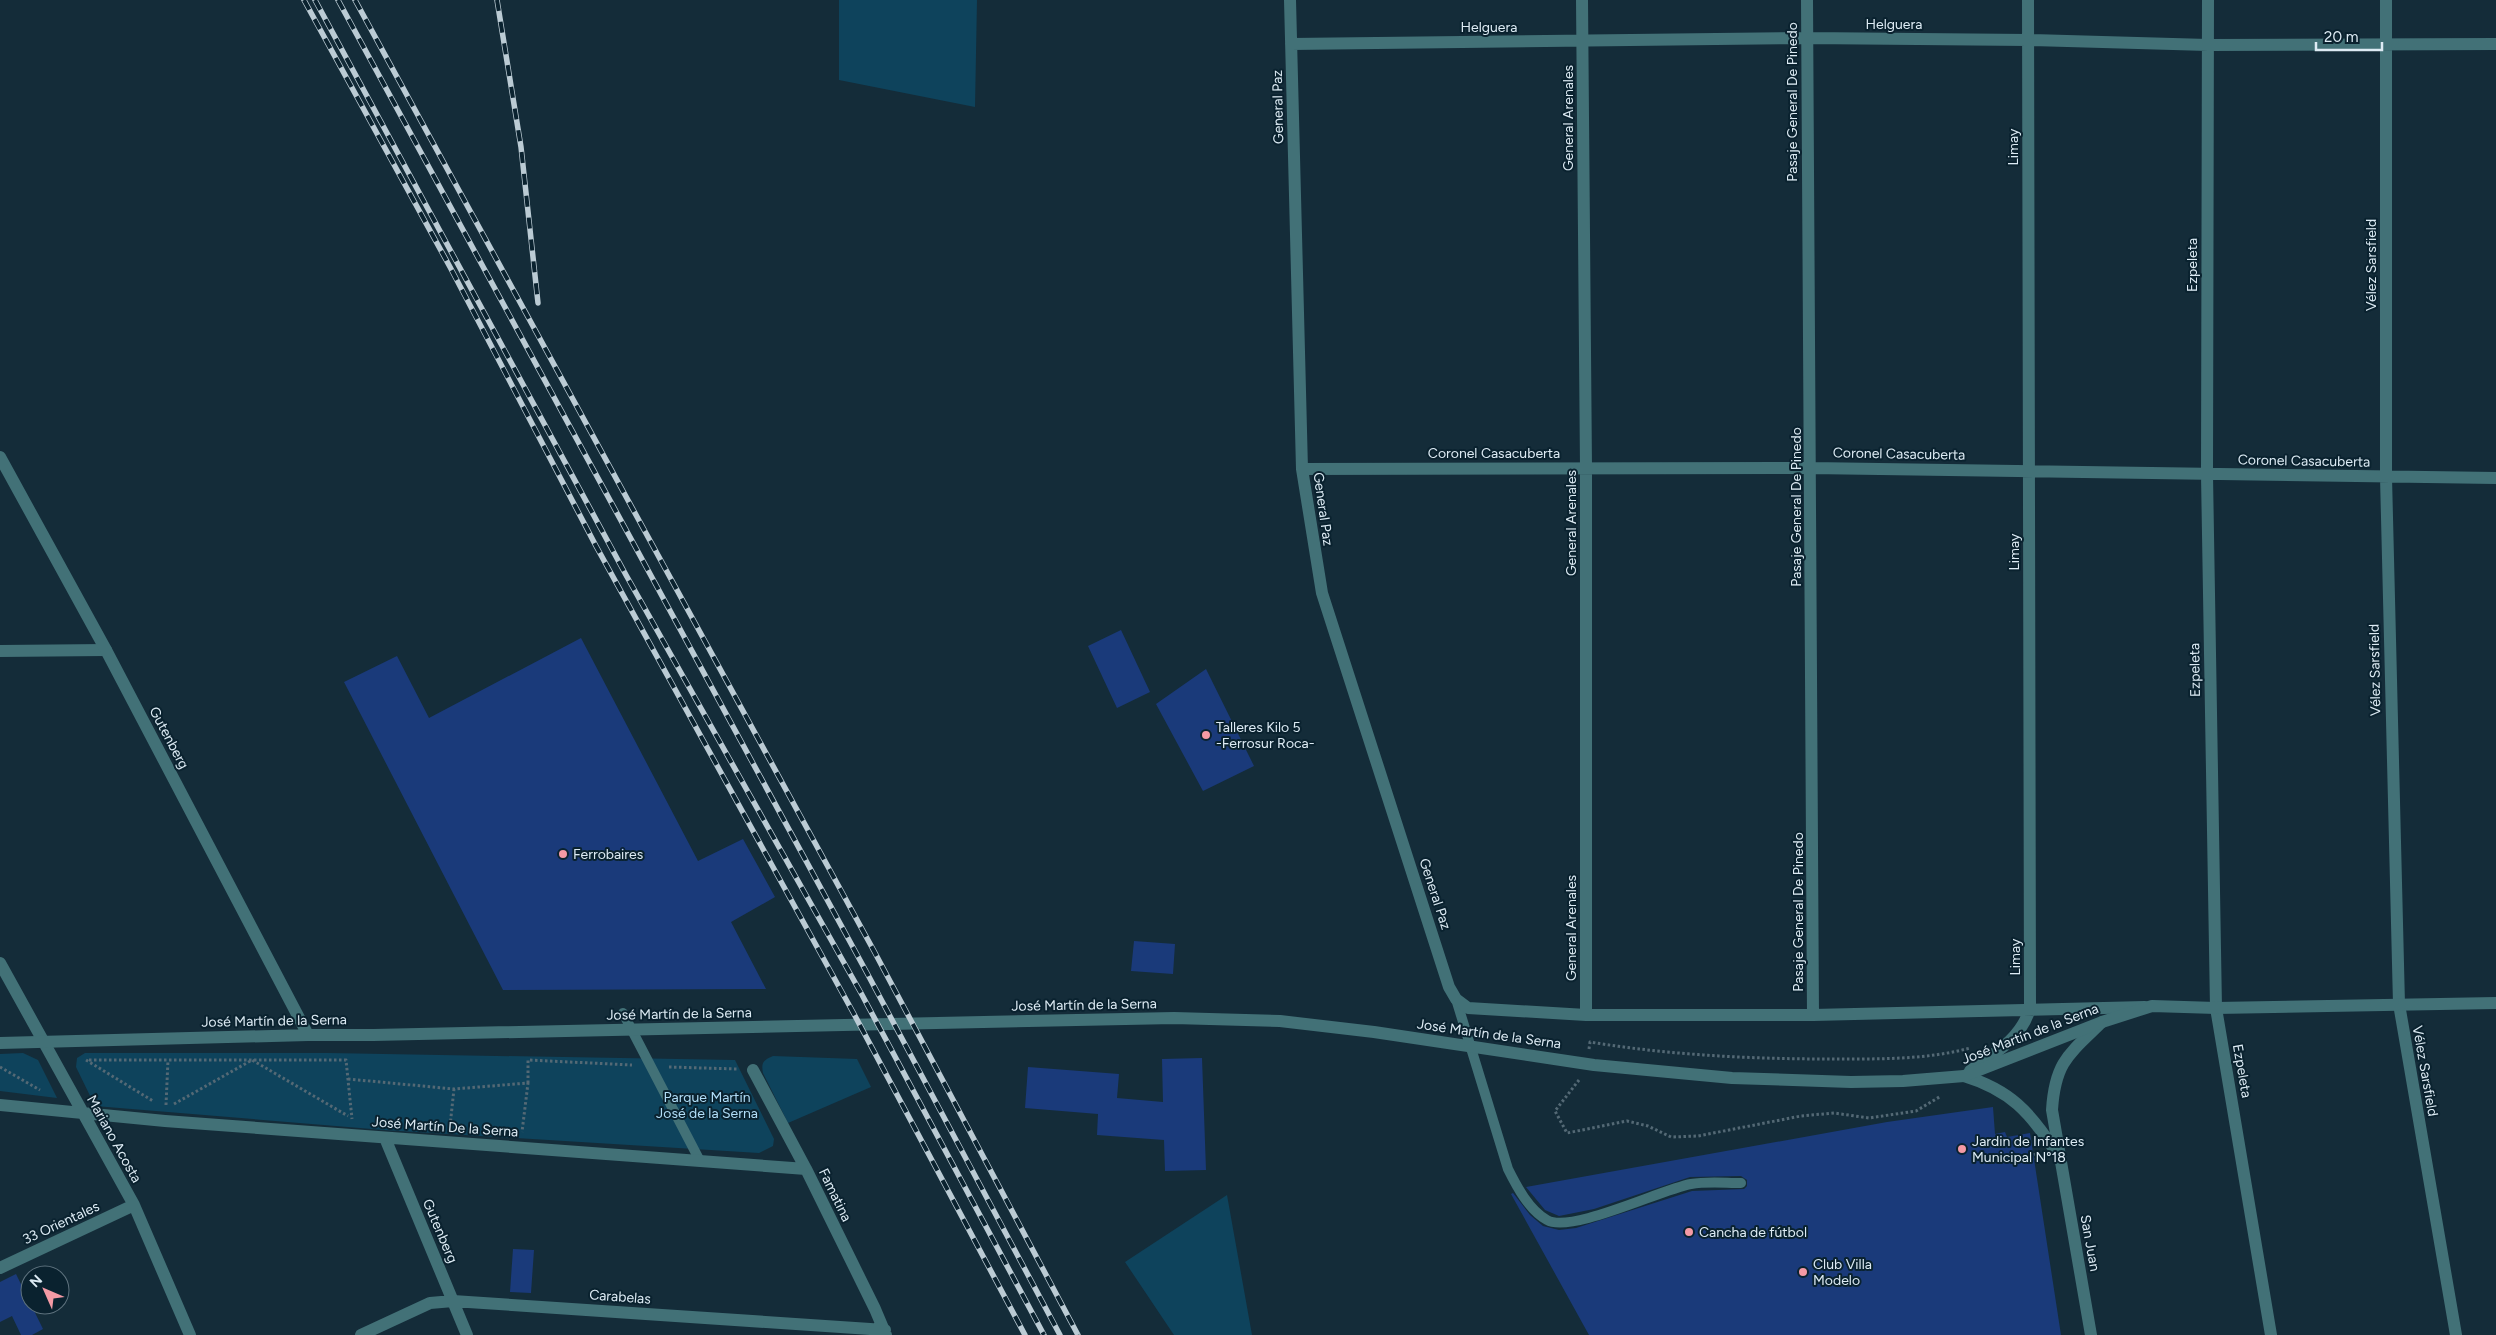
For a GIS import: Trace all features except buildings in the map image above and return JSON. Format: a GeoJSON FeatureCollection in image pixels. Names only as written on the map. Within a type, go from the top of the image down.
{"type":"FeatureCollection","features":[{"type":"Feature","properties":{"kind":"street","name":"General Paz"},"geometry":{"type":"LineString","coordinates":[[1290,0],[1302,470],[1322,593],[1446,977],[1456,999]]}},
{"type":"Feature","properties":{"kind":"street","name":"General Arenales"},"geometry":{"type":"LineString","coordinates":[[1582,0],[1586,468],[1586,1015]]}},
{"type":"Feature","properties":{"kind":"street","name":"Pasaje General De Pinedo"},"geometry":{"type":"LineString","coordinates":[[1807,0],[1813,1015]]}},
{"type":"Feature","properties":{"kind":"street","name":"Limay"},"geometry":{"type":"LineString","coordinates":[[1964,1076],[2000,1050],[2020,1031],[2027,1019],[2030,1008],[2028,0]]}},
{"type":"Feature","properties":{"kind":"street","name":"Ezpeleta"},"geometry":{"type":"LineString","coordinates":[[2208,0],[2207,474],[2216,1008],[2272,1335]]}},
{"type":"Feature","properties":{"kind":"street","name":"Vélez Sarsfield"},"geometry":{"type":"LineString","coordinates":[[2386,0],[2386,476],[2399,1004],[2456,1335]]}},
{"type":"Feature","properties":{"kind":"street","name":"Helguera"},"geometry":{"type":"LineString","coordinates":[[1291,44],[1806,38],[2028,40],[2208,45],[2496,44]]}},
{"type":"Feature","properties":{"kind":"street","name":"Gutenberg"},"geometry":{"type":"LineString","coordinates":[[0,457],[106,650],[308,1035]]}},
{"type":"Feature","properties":{"kind":"street","name":"Coronel Casacuberta"},"geometry":{"type":"LineString","coordinates":[[1302,470],[1811,468],[2496,478]]}},
{"type":"Feature","properties":{"kind":"street"},"geometry":{"type":"LineString","coordinates":[[0,651],[106,650]]}},
{"type":"Feature","properties":{"kind":"street","name":"Mariano Acosta"},"geometry":{"type":"LineString","coordinates":[[0,963],[134,1205],[190,1335]]}},
{"type":"Feature","properties":{"kind":"street","name":"José Martín de la Serna"},"geometry":{"type":"LineString","coordinates":[[1456,999],[1468,1008],[1586,1015],[1813,1015],[2030,1008],[2152,1006],[2216,1008],[2496,1003]]}},
{"type":"Feature","properties":{"kind":"street","name":"José Martín de la Serna"},"geometry":{"type":"LineString","coordinates":[[0,1043],[308,1035],[343,1036],[1233,1018],[1374,1032],[1590,1069],[1732,1078],[1851,1082],[1903,1081],[1964,1076],[2102,1022],[2152,1006]]}},
{"type":"Feature","properties":{"kind":"street","name":"San Juan"},"geometry":{"type":"LineString","coordinates":[[2092,1335],[2052,1110],[2054,1084],[2062,1063],[2102,1022]]}},
{"type":"Feature","properties":{"kind":"street","name":"Famatina"},"geometry":{"type":"LineString","coordinates":[[753,1070],[806,1169],[885,1333]]}},
{"type":"Feature","properties":{"kind":"street","name":"San Juan"},"geometry":{"type":"LineString","coordinates":[[1964,1076],[1988,1084],[2024,1109],[2036,1121],[2059,1156]]}},
{"type":"Feature","properties":{"kind":"street","name":"José Martín De la Serna"},"geometry":{"type":"LineString","coordinates":[[0,1105],[82,1114],[354,1136],[806,1169]]}},
{"type":"Feature","properties":{"kind":"street","name":"Gutenberg"},"geometry":{"type":"LineString","coordinates":[[385,1138],[467,1335]]}},
{"type":"Feature","properties":{"kind":"street","name":"33 Orientales"},"geometry":{"type":"LineString","coordinates":[[0,1268],[134,1205]]}},
{"type":"Feature","properties":{"kind":"street","name":"Carabelas"},"geometry":{"type":"LineString","coordinates":[[361,1335],[430,1303],[453,1301],[885,1333]]}},
{"type":"Feature","properties":{"kind":"lane"},"geometry":{"type":"LineString","coordinates":[[1456,999],[1508,1169],[1520,1192],[1547,1220],[1558,1224],[1584,1219],[1691,1184],[1741,1183]]}},
{"type":"Feature","properties":{"kind":"lane"},"geometry":{"type":"LineString","coordinates":[[623,1013],[700,1161]]}},
{"type":"Feature","properties":{"kind":"path"},"geometry":{"type":"LineString","coordinates":[[1588,1052],[1590,1042],[1723,1057],[1876,1059],[1948,1053],[1970,1048],[1977,1044]]}},
{"type":"Feature","properties":{"kind":"path"},"geometry":{"type":"LineString","coordinates":[[53,1060],[346,1060],[354,1136]]}},
{"type":"Feature","properties":{"kind":"path"},"geometry":{"type":"LineString","coordinates":[[85,1060],[166,1109]]}},
{"type":"Feature","properties":{"kind":"path"},"geometry":{"type":"LineString","coordinates":[[166,1109],[168,1060]]}},
{"type":"Feature","properties":{"kind":"path"},"geometry":{"type":"LineString","coordinates":[[166,1109],[252,1060]]}},
{"type":"Feature","properties":{"kind":"path"},"geometry":{"type":"LineString","coordinates":[[252,1060],[352,1119]]}},
{"type":"Feature","properties":{"kind":"path"},"geometry":{"type":"LineString","coordinates":[[1590,1069],[1555,1111],[1567,1133],[1627,1121],[1648,1126],[1671,1137],[1698,1136],[1801,1116],[1834,1113],[1869,1118],[1916,1111],[1941,1096],[1950,1096]]}},
{"type":"Feature","properties":{"kind":"path"},"geometry":{"type":"LineString","coordinates":[[348,1079],[454,1089],[528,1083],[520,1148]]}},
{"type":"Feature","properties":{"kind":"path"},"geometry":{"type":"LineString","coordinates":[[448,1142],[454,1089]]}},
{"type":"Feature","properties":{"kind":"path"},"geometry":{"type":"LineString","coordinates":[[2033,1148],[2037,1162]]}},
{"type":"Feature","properties":{"kind":"green space"},"geometry":{"type":"Polygon","coordinates":[[[839,0],[977,0],[975,107],[839,80],[839,0]]]}},
{"type":"Feature","properties":{"kind":"green space"},"geometry":{"type":"Polygon","coordinates":[[[23,1053],[38,1060],[57,1098],[0,1091],[0,1054],[23,1053]]]}},
{"type":"Feature","properties":{"kind":"green space","name":"Parque Martín José de la Serna"},"geometry":{"type":"Polygon","coordinates":[[[85,1053],[328,1053],[735,1060],[774,1139],[773,1146],[759,1153],[384,1130],[95,1106],[76,1067],[77,1058],[85,1053]]]}},
{"type":"Feature","properties":{"kind":"green space"},"geometry":{"type":"Polygon","coordinates":[[[773,1056],[857,1059],[871,1087],[788,1123],[763,1073],[762,1067],[764,1062],[773,1056]]]}},
{"type":"Feature","properties":{"kind":"green space"},"geometry":{"type":"Polygon","coordinates":[[[1227,1195],[1252,1335],[1174,1335],[1125,1262],[1227,1195]]]}},
{"type":"Feature","properties":{"kind":"railway"},"geometry":{"type":"LineString","coordinates":[[304,0],[450,267],[596,546],[854,1014],[1025,1335]]}},
{"type":"Feature","properties":{"kind":"railway"},"geometry":{"type":"LineString","coordinates":[[315,0],[626,575],[861,993],[1044,1335]]}},
{"type":"Feature","properties":{"kind":"railway"},"geometry":{"type":"LineString","coordinates":[[338,0],[867,973],[1060,1335]]}},
{"type":"Feature","properties":{"kind":"railway"},"geometry":{"type":"LineString","coordinates":[[355,0],[874,951],[1078,1335]]}},
{"type":"Feature","properties":{"kind":"railway"},"geometry":{"type":"LineString","coordinates":[[497,0],[521,147],[538,303]]}},
{"type":"Feature","properties":{"kind":"place","name":"Talleres Kilo 5 -Ferrosur Roca-"},"geometry":{"type":"Point","coordinates":[1206,735]}},
{"type":"Feature","properties":{"kind":"place","name":"Ferrobaires"},"geometry":{"type":"Point","coordinates":[563,854]}},
{"type":"Feature","properties":{"kind":"place","name":"Jardin de Infantes Municipal N°18"},"geometry":{"type":"Point","coordinates":[1962,1149]}},
{"type":"Feature","properties":{"kind":"place","name":"Cancha de fútbol"},"geometry":{"type":"Point","coordinates":[1689,1232]}},
{"type":"Feature","properties":{"kind":"place","name":"Club Villa Modelo"},"geometry":{"type":"Point","coordinates":[1803,1272]}}]}
